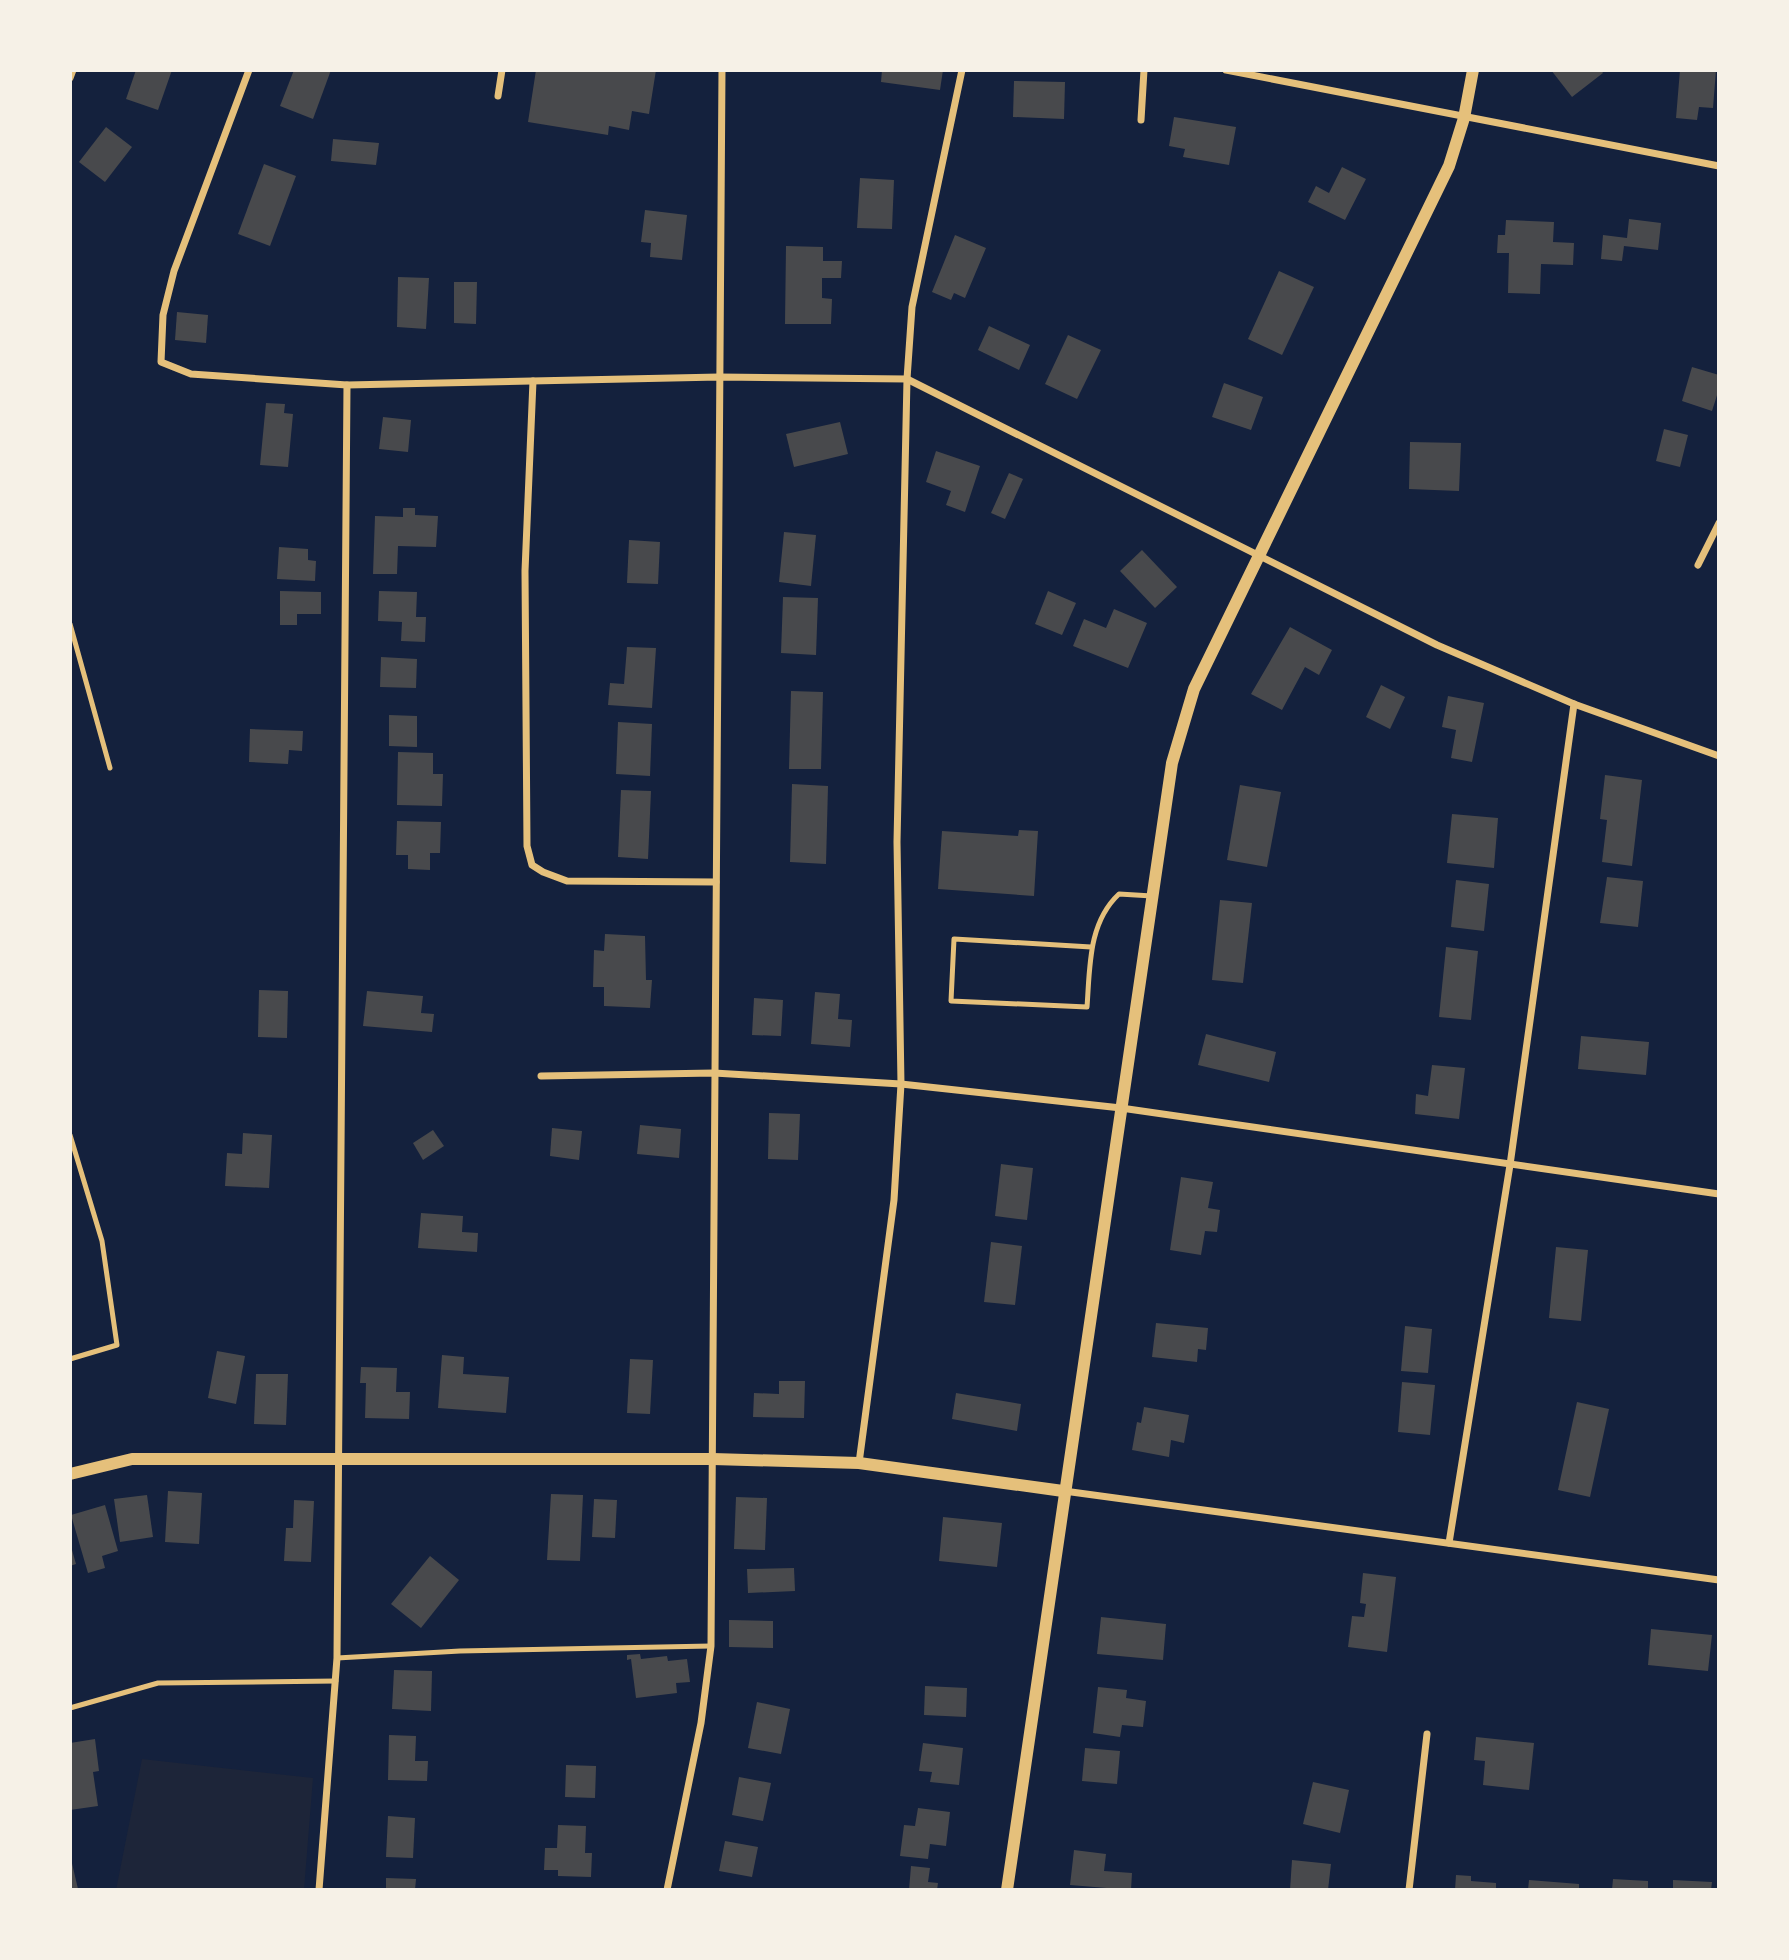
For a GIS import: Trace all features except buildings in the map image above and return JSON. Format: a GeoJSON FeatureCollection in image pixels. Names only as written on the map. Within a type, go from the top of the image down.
{"type":"FeatureCollection","features":[{"type":"Feature","properties":{"kind":"street"},"geometry":{"type":"LineString","coordinates":[[70,78],[73,70]]}},
{"type":"Feature","properties":{"kind":"street"},"geometry":{"type":"LineString","coordinates":[[249,70],[174,271],[163,315],[161,362],[191,374],[347,385],[719,377],[907,379],[1437,645],[1574,704],[1719,756]]}},
{"type":"Feature","properties":{"kind":"street"},"geometry":{"type":"LineString","coordinates":[[498,96],[502,70]]}},
{"type":"Feature","properties":{"kind":"street"},"geometry":{"type":"LineString","coordinates":[[667,1890],[701,1723],[710,1646],[722,70]]}},
{"type":"Feature","properties":{"kind":"street"},"geometry":{"type":"LineString","coordinates":[[859,1462],[894,1199],[901,1084],[897,842],[907,379],[912,307],[962,70]]}},
{"type":"Feature","properties":{"kind":"street"},"geometry":{"type":"LineString","coordinates":[[1141,120],[1144,70]]}},
{"type":"Feature","properties":{"kind":"street"},"geometry":{"type":"LineString","coordinates":[[1226,70],[1719,166]]}},
{"type":"Feature","properties":{"kind":"street"},"geometry":{"type":"LineString","coordinates":[[1007,1890],[1063,1491],[1172,763],[1194,689],[1448,166],[1464,118],[1473,70]]}},
{"type":"Feature","properties":{"kind":"street"},"geometry":{"type":"LineString","coordinates":[[533,381],[525,571],[527,846],[531,864],[543,872],[567,881],[716,882]]}},
{"type":"Feature","properties":{"kind":"street"},"geometry":{"type":"LineString","coordinates":[[319,1890],[337,1681],[347,385]]}},
{"type":"Feature","properties":{"kind":"street"},"geometry":{"type":"LineString","coordinates":[[1698,565],[1719,523]]}},
{"type":"Feature","properties":{"kind":"street"},"geometry":{"type":"LineString","coordinates":[[1449,1543],[1510,1165],[1574,704]]}},
{"type":"Feature","properties":{"kind":"street"},"geometry":{"type":"LineString","coordinates":[[541,1076],[715,1073],[901,1084],[1121,1108],[1719,1194]]}},
{"type":"Feature","properties":{"kind":"street"},"geometry":{"type":"LineString","coordinates":[[70,1474],[132,1459],[713,1459],[859,1462],[1719,1580]]}},
{"type":"Feature","properties":{"kind":"street"},"geometry":{"type":"LineString","coordinates":[[1409,1890],[1427,1734]]}},
{"type":"Feature","properties":{"kind":"lane"},"geometry":{"type":"LineString","coordinates":[[70,624],[110,768]]}},
{"type":"Feature","properties":{"kind":"lane"},"geometry":{"type":"LineString","coordinates":[[1091,947],[954,939],[951,1001],[1087,1007],[1091,947],[1107,905],[1119,894],[1152,896]]}},
{"type":"Feature","properties":{"kind":"lane"},"geometry":{"type":"LineString","coordinates":[[70,1135],[102,1241],[117,1345],[70,1359]]}},
{"type":"Feature","properties":{"kind":"lane"},"geometry":{"type":"LineString","coordinates":[[337,1658],[460,1651],[710,1646]]}},
{"type":"Feature","properties":{"kind":"lane"},"geometry":{"type":"LineString","coordinates":[[70,1708],[158,1683],[337,1681]]}},
{"type":"Feature","properties":{"kind":"shaded area"},"geometry":{"type":"Polygon","coordinates":[[[142,1759],[313,1778],[304,1890],[116,1890],[142,1759]]]}}]}
